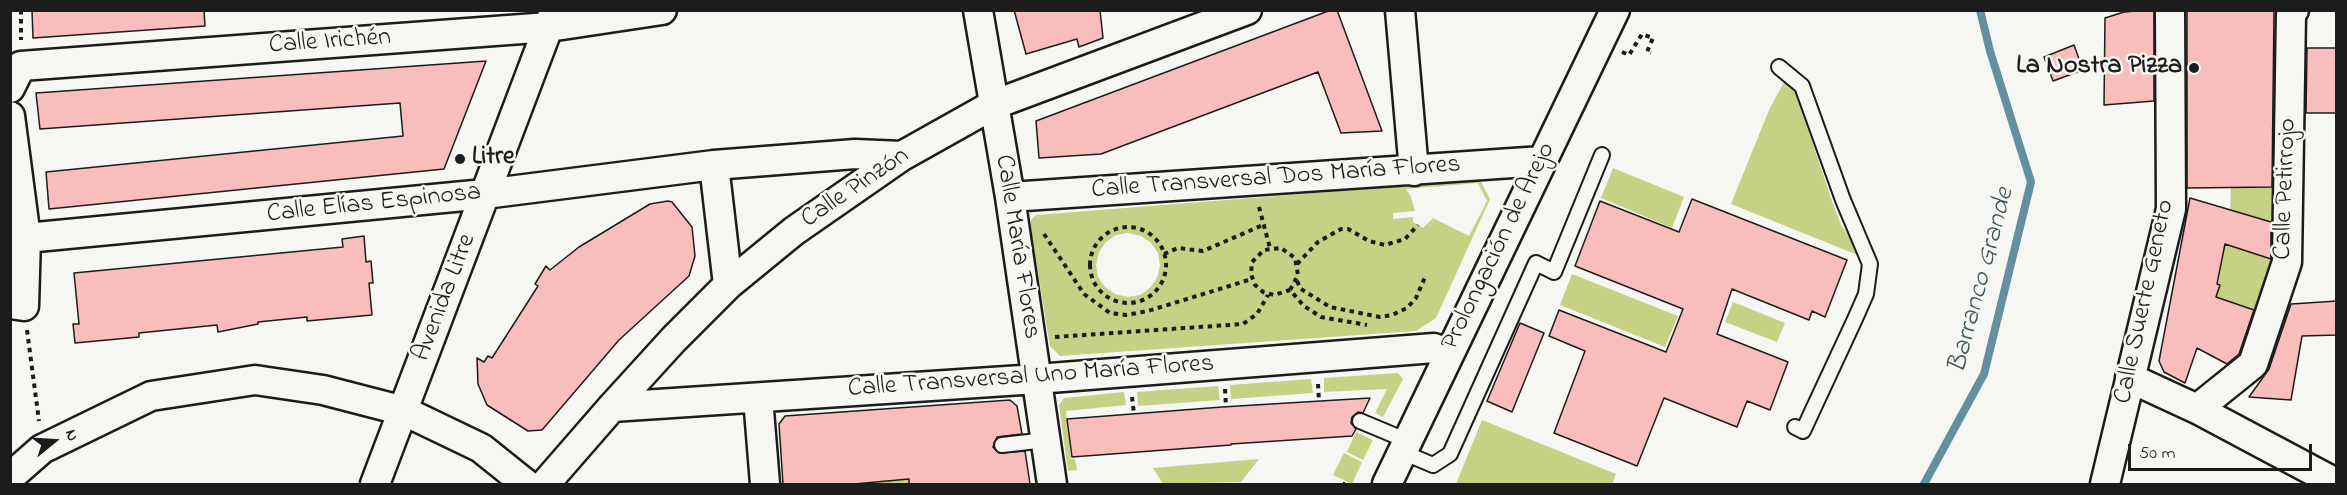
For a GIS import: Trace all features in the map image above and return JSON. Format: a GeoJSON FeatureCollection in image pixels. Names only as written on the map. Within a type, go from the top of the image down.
{"type":"FeatureCollection","features":[{"type":"Feature","properties":{"kind":"street","name":"Calle Irichén"},"geometry":{"type":"LineString","coordinates":[[10,88],[21,66],[662,10]]}},
{"type":"Feature","properties":{"kind":"street","name":"Calle María Flores"},"geometry":{"type":"LineString","coordinates":[[978,10],[1010,197],[1052,484]]}},
{"type":"Feature","properties":{"kind":"street","name":"Calle Pinzón"},"geometry":{"type":"LineString","coordinates":[[545,484],[674,339],[728,285],[794,231],[902,156],[993,105],[1247,10]]}},
{"type":"Feature","properties":{"kind":"street"},"geometry":{"type":"LineString","coordinates":[[1400,10],[1414,171]]}},
{"type":"Feature","properties":{"kind":"street","name":"Prolongación de Arejo"},"geometry":{"type":"LineString","coordinates":[[1387,484],[1615,10]]}},
{"type":"Feature","properties":{"kind":"street","name":"Calle Suerte Geneto"},"geometry":{"type":"LineString","coordinates":[[2105,484],[2170,209],[2170,10]]}},
{"type":"Feature","properties":{"kind":"street","name":"Calle Petirrojo"},"geometry":{"type":"LineString","coordinates":[[2197,409],[2253,364],[2287,262],[2290,14],[2294,10]]}},
{"type":"Feature","properties":{"kind":"street","name":"Avenida Litre"},"geometry":{"type":"LineString","coordinates":[[375,484],[552,19]]}},
{"type":"Feature","properties":{"kind":"street"},"geometry":{"type":"LineString","coordinates":[[10,116],[26,238],[17,305]]}},
{"type":"Feature","properties":{"kind":"street","name":"Calle Elías Espinosa"},"geometry":{"type":"LineString","coordinates":[[26,238],[485,195],[714,165],[855,154],[902,156]]}},
{"type":"Feature","properties":{"kind":"street","name":"Calle Transversal Dos María Flores"},"geometry":{"type":"LineString","coordinates":[[1010,197],[1414,171],[1542,160]]}},
{"type":"Feature","properties":{"kind":"street"},"geometry":{"type":"LineString","coordinates":[[714,165],[728,285]]}},
{"type":"Feature","properties":{"kind":"street","name":"Calle Transversal Uno María Flores"},"geometry":{"type":"LineString","coordinates":[[612,407],[1037,379],[1434,348],[1449,355]]}},
{"type":"Feature","properties":{"kind":"street"},"geometry":{"type":"LineString","coordinates":[[2130,378],[2197,409],[2337,483]]}},
{"type":"Feature","properties":{"kind":"street"},"geometry":{"type":"LineString","coordinates":[[10,477],[42,449],[151,396],[255,380],[323,390],[404,411],[481,448],[526,484]]}},
{"type":"Feature","properties":{"kind":"street"},"geometry":{"type":"LineString","coordinates":[[758,398],[765,484]]}},
{"type":"Feature","properties":{"kind":"lane"},"geometry":{"type":"LineString","coordinates":[[1779,67],[1802,87],[1843,200],[1870,264],[1866,294],[1856,319],[1803,431],[1795,428]]}},
{"type":"Feature","properties":{"kind":"lane"},"geometry":{"type":"LineString","coordinates":[[1360,421],[1433,465],[1450,454],[1536,263],[1554,272],[1602,155]]}},
{"type":"Feature","properties":{"kind":"lane"},"geometry":{"type":"LineString","coordinates":[[1002,446],[1046,440]]}},
{"type":"Feature","properties":{"kind":"path"},"geometry":{"type":"LineString","coordinates":[[1626,54],[1629,55],[1642,34],[1653,38],[1647,52],[1651,53]]}},
{"type":"Feature","properties":{"kind":"path"},"geometry":{"type":"LineString","coordinates":[[1258,205],[1270,248]]}},
{"type":"Feature","properties":{"kind":"path"},"geometry":{"type":"LineString","coordinates":[[1164,254],[1178,248],[1207,250],[1263,225]]}},
{"type":"Feature","properties":{"kind":"path"},"geometry":{"type":"LineString","coordinates":[[1297,264],[1318,242],[1337,231],[1348,229],[1369,241],[1384,245],[1402,241],[1418,225]]}},
{"type":"Feature","properties":{"kind":"path"},"geometry":{"type":"LineString","coordinates":[[1133,227],[1145,231],[1159,243],[1164,254],[1166,266],[1161,284],[1153,293],[1138,302],[1126,303],[1108,297],[1099,290],[1091,273],[1090,261],[1096,244],[1104,235],[1121,228],[1133,227]]}},
{"type":"Feature","properties":{"kind":"path"},"geometry":{"type":"LineString","coordinates":[[1043,233],[1084,294],[1110,313],[1126,315],[1148,311],[1252,279]]}},
{"type":"Feature","properties":{"kind":"path"},"geometry":{"type":"LineString","coordinates":[[1297,280],[1290,290],[1280,295],[1268,295],[1258,289],[1252,279],[1252,262],[1259,253],[1270,248],[1286,250],[1297,264],[1297,280],[1302,289],[1330,308],[1380,317],[1392,315],[1407,308],[1416,298],[1425,277]]}},
{"type":"Feature","properties":{"kind":"path"},"geometry":{"type":"LineString","coordinates":[[1290,290],[1304,306],[1321,317],[1370,325]]}},
{"type":"Feature","properties":{"kind":"path"},"geometry":{"type":"LineString","coordinates":[[1046,338],[1244,324],[1257,314],[1268,295]]}},
{"type":"Feature","properties":{"kind":"path"},"geometry":{"type":"LineString","coordinates":[[17,305],[42,449]]}},
{"type":"Feature","properties":{"kind":"path"},"geometry":{"type":"LineString","coordinates":[[1317,373],[1319,401]]}},
{"type":"Feature","properties":{"kind":"green space"},"geometry":{"type":"Polygon","coordinates":[[[1784,82],[1790,84],[1795,91],[1841,225],[1856,245],[1860,256],[1731,204],[1769,110],[1784,82]]]}},
{"type":"Feature","properties":{"kind":"green space"},"geometry":{"type":"Polygon","coordinates":[[[1613,168],[1684,197],[1672,228],[1601,198],[1613,168]]]}},
{"type":"Feature","properties":{"kind":"green space"},"geometry":{"type":"Polygon","coordinates":[[[1480,180],[1490,199],[1436,318],[1416,331],[1060,356],[1050,346],[1031,230],[1031,220],[1036,215],[1480,180]],[[1478,183],[1406,189],[1415,211],[1393,213],[1393,219],[1413,217],[1413,222],[1423,228],[1433,218],[1469,236],[1487,201],[1478,183]],[[1128,233],[1116,235],[1106,242],[1099,252],[1096,265],[1098,277],[1105,287],[1115,294],[1128,297],[1140,295],[1150,288],[1157,278],[1160,266],[1158,253],[1151,243],[1141,236],[1128,233]]]}},
{"type":"Feature","properties":{"kind":"green space"},"geometry":{"type":"Polygon","coordinates":[[[2277,186],[2276,223],[2230,210],[2231,187],[2277,186]]]}},
{"type":"Feature","properties":{"kind":"green space"},"geometry":{"type":"Polygon","coordinates":[[[2225,244],[2271,259],[2257,311],[2216,297],[2225,244]]]}},
{"type":"Feature","properties":{"kind":"green space"},"geometry":{"type":"Polygon","coordinates":[[[1572,274],[1678,316],[1665,347],[1560,305],[1572,274]]]}},
{"type":"Feature","properties":{"kind":"green space"},"geometry":{"type":"Polygon","coordinates":[[[1733,302],[1785,323],[1777,342],[1725,322],[1733,302]]]}},
{"type":"Feature","properties":{"kind":"green space"},"geometry":{"type":"Polygon","coordinates":[[[1398,373],[1403,379],[1383,417],[1375,413],[1387,389],[1324,392],[1324,378],[1398,373]]]}},
{"type":"Feature","properties":{"kind":"green space"},"geometry":{"type":"Polygon","coordinates":[[[1311,379],[1313,393],[1231,399],[1230,385],[1311,379]]]}},
{"type":"Feature","properties":{"kind":"green space"},"geometry":{"type":"Polygon","coordinates":[[[1218,386],[1220,400],[1138,406],[1137,392],[1218,386]]]}},
{"type":"Feature","properties":{"kind":"green space"},"geometry":{"type":"Polygon","coordinates":[[[1124,392],[1126,405],[1066,411],[1071,459],[1075,459],[1077,470],[1068,471],[1059,405],[1064,398],[1124,392]]]}},
{"type":"Feature","properties":{"kind":"green space"},"geometry":{"type":"Polygon","coordinates":[[[1482,420],[1616,474],[1612,484],[1456,484],[1482,420]]]}},
{"type":"Feature","properties":{"kind":"green space"},"geometry":{"type":"Polygon","coordinates":[[[1356,432],[1373,440],[1363,460],[1347,452],[1356,432]]]}},
{"type":"Feature","properties":{"kind":"green space"},"geometry":{"type":"Polygon","coordinates":[[[1344,453],[1362,462],[1352,484],[1333,475],[1344,453]]]}},
{"type":"Feature","properties":{"kind":"green space"},"geometry":{"type":"Polygon","coordinates":[[[1259,459],[1241,482],[1163,484],[1153,468],[1259,459]]]}},
{"type":"Feature","properties":{"kind":"green space"},"geometry":{"type":"Polygon","coordinates":[[[909,479],[909,484],[859,484],[909,479]]]}},
{"type":"Feature","properties":{"kind":"building"},"geometry":{"type":"Polygon","coordinates":[[[32,10],[204,10],[205,26],[33,38],[32,10]]]}},
{"type":"Feature","properties":{"kind":"building"},"geometry":{"type":"Polygon","coordinates":[[[1014,10],[1100,10],[1103,38],[1079,47],[1077,39],[1026,54],[1014,10]]]}},
{"type":"Feature","properties":{"kind":"building"},"geometry":{"type":"Polygon","coordinates":[[[1331,10],[1337,10],[1382,131],[1341,133],[1318,72],[1101,154],[1039,158],[1036,121],[1331,10]]]}},
{"type":"Feature","properties":{"kind":"building"},"geometry":{"type":"Polygon","coordinates":[[[2154,10],[2154,101],[2104,105],[2105,18],[2124,12],[2154,10]]]}},
{"type":"Feature","properties":{"kind":"building"},"geometry":{"type":"Polygon","coordinates":[[[2187,10],[2274,10],[2272,187],[2187,188],[2187,10]]]}},
{"type":"Feature","properties":{"kind":"building"},"geometry":{"type":"Polygon","coordinates":[[[2074,45],[2083,70],[2053,81],[2044,57],[2074,45]]]}},
{"type":"Feature","properties":{"kind":"building"},"geometry":{"type":"Polygon","coordinates":[[[2307,48],[2337,48],[2337,113],[2306,113],[2307,48]]]}},
{"type":"Feature","properties":{"kind":"building"},"geometry":{"type":"Polygon","coordinates":[[[486,61],[444,169],[49,209],[46,172],[403,136],[400,103],[40,129],[36,93],[486,61]]]}},
{"type":"Feature","properties":{"kind":"building"},"geometry":{"type":"Polygon","coordinates":[[[2190,198],[2271,222],[2271,259],[2225,244],[2217,284],[2220,285],[2216,297],[2254,310],[2239,354],[2227,364],[2197,348],[2185,383],[2164,372],[2159,361],[2190,198]]]}},
{"type":"Feature","properties":{"kind":"building"},"geometry":{"type":"Polygon","coordinates":[[[1692,199],[1847,260],[1825,317],[1812,311],[1809,320],[1732,289],[1717,334],[1788,362],[1770,410],[1747,401],[1737,427],[1664,398],[1637,466],[1554,433],[1585,351],[1549,336],[1559,310],[1666,352],[1683,309],[1575,266],[1600,201],[1679,232],[1692,199]]]}},
{"type":"Feature","properties":{"kind":"building"},"geometry":{"type":"Polygon","coordinates":[[[672,202],[692,227],[695,256],[689,276],[619,340],[542,430],[528,431],[487,405],[478,384],[477,358],[484,362],[488,356],[492,358],[538,286],[535,284],[546,266],[550,270],[579,247],[650,204],[672,202]]]}},
{"type":"Feature","properties":{"kind":"building"},"geometry":{"type":"Polygon","coordinates":[[[364,236],[366,262],[371,261],[373,283],[369,283],[372,315],[307,321],[307,317],[258,322],[258,324],[218,332],[217,325],[139,333],[139,337],[75,343],[73,324],[79,324],[74,273],[343,247],[342,239],[364,236]]]}},
{"type":"Feature","properties":{"kind":"building"},"geometry":{"type":"Polygon","coordinates":[[[2337,301],[2337,335],[2302,336],[2291,400],[2249,397],[2269,369],[2291,304],[2337,301]]]}},
{"type":"Feature","properties":{"kind":"building"},"geometry":{"type":"Polygon","coordinates":[[[1520,323],[1544,333],[1512,412],[1487,401],[1520,323]]]}},
{"type":"Feature","properties":{"kind":"building"},"geometry":{"type":"Polygon","coordinates":[[[1370,398],[1363,413],[1358,412],[1352,417],[1351,423],[1356,429],[1352,436],[1072,457],[1067,419],[1370,398]]]}},
{"type":"Feature","properties":{"kind":"building"},"geometry":{"type":"Polygon","coordinates":[[[1010,400],[1017,406],[1022,434],[997,437],[993,447],[999,453],[1025,451],[1030,484],[909,484],[909,479],[854,484],[783,484],[779,424],[785,416],[1010,400]]]}},
{"type":"Feature","properties":{"kind":"waterway","name":"Barranco Grande"},"geometry":{"type":"LineString","coordinates":[[1924,484],[1984,374],[2031,182],[1990,51],[1980,10]]}},
{"type":"Feature","properties":{"kind":"place","name":"La Nostra Pizza"},"geometry":{"type":"Point","coordinates":[2194,68]}},
{"type":"Feature","properties":{"kind":"place","name":"Litre"},"geometry":{"type":"Point","coordinates":[460,159]}}]}
